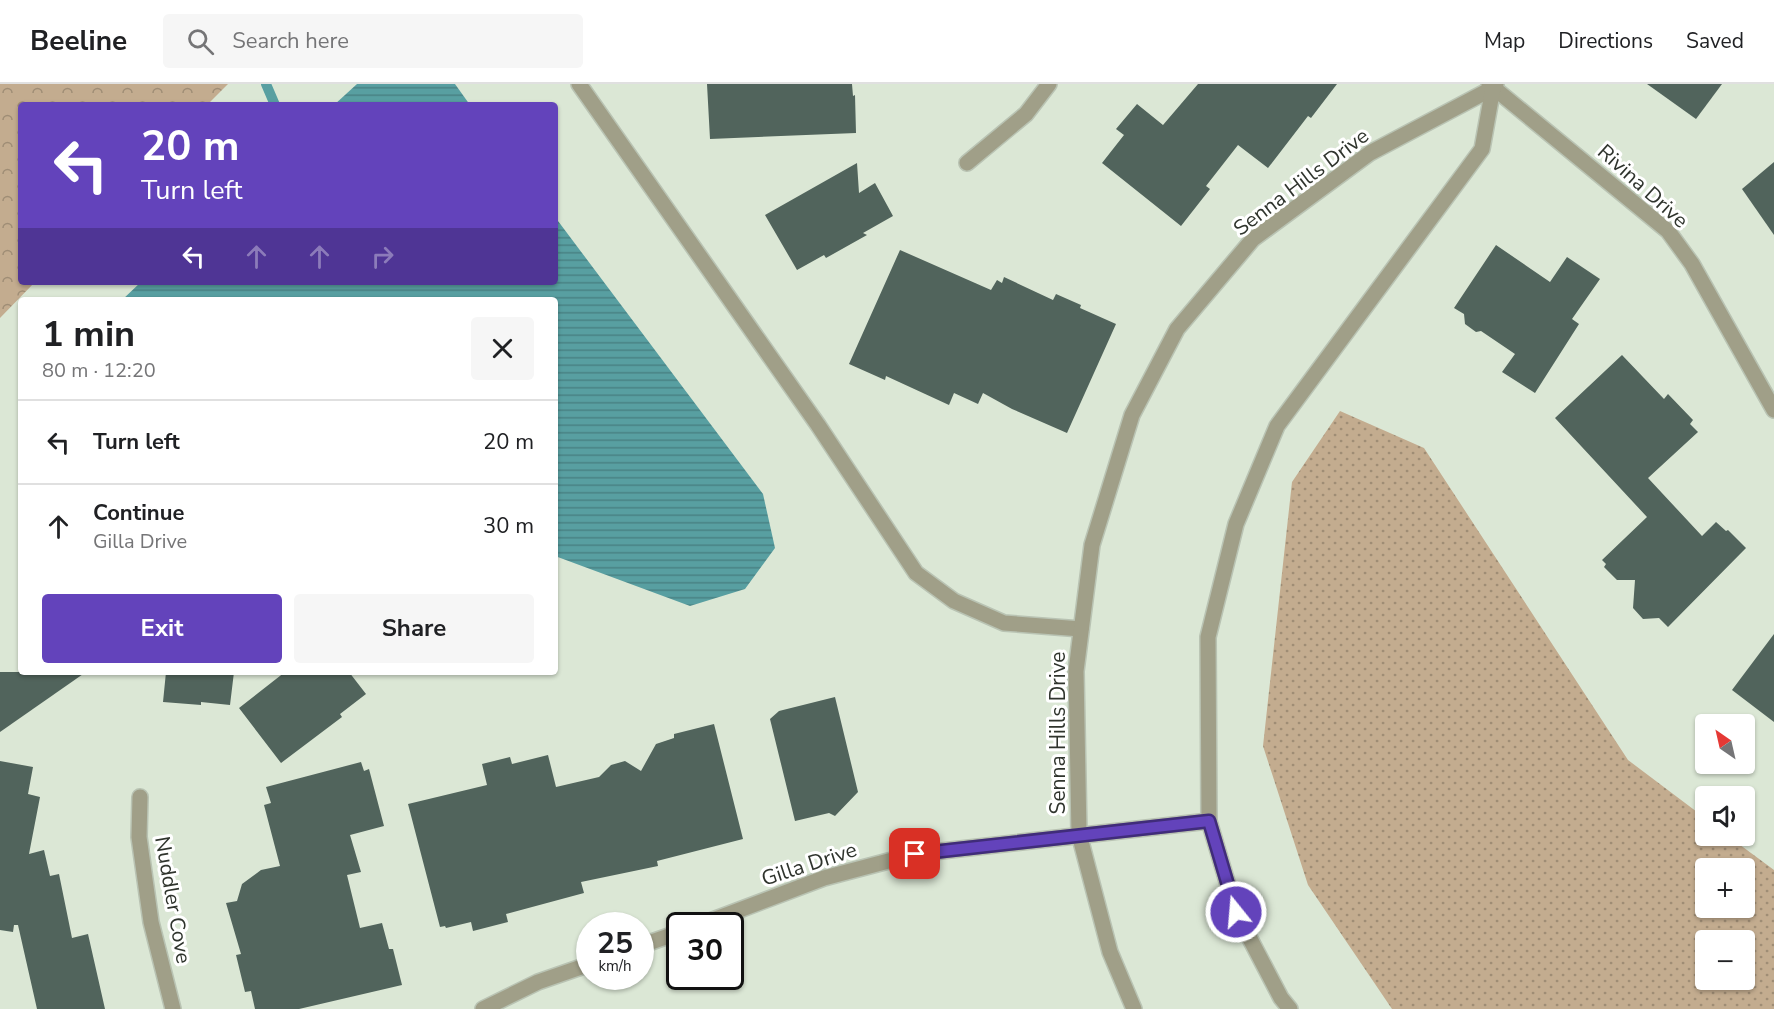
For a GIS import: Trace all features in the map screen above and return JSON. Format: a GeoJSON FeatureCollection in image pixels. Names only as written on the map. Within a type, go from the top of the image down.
{"type":"FeatureCollection","features":[{"type":"Feature","properties":{"kind":"street"},"geometry":{"type":"LineString","coordinates":[[579,84],[818,425],[916,573],[954,601],[1004,622],[1081,629]]}},
{"type":"Feature","properties":{"kind":"street"},"geometry":{"type":"LineString","coordinates":[[967,163],[1026,114],[1049,84]]}},
{"type":"Feature","properties":{"kind":"street"},"geometry":{"type":"LineString","coordinates":[[1290,1009],[1281,998],[1236,912],[1209,821],[1208,637],[1236,524],[1277,426],[1482,149],[1493,85]]}},
{"type":"Feature","properties":{"kind":"street","name":"Senna Hills Drive"},"geometry":{"type":"LineString","coordinates":[[1134,1009],[1110,952],[1079,834],[1076,671],[1092,545],[1132,415],[1177,329],[1253,239],[1370,153],[1493,85]]}},
{"type":"Feature","properties":{"kind":"street","name":"Rivina Drive"},"geometry":{"type":"LineString","coordinates":[[1493,85],[1668,231],[1692,264],[1774,410]]}},
{"type":"Feature","properties":{"kind":"street","name":"Nuddler Cove"},"geometry":{"type":"LineString","coordinates":[[140,797],[139,837],[151,922],[173,1009]]}},
{"type":"Feature","properties":{"kind":"street","name":"Gilla Drive"},"geometry":{"type":"LineString","coordinates":[[734,912],[824,878],[915,854],[1209,821]]}},
{"type":"Feature","properties":{"kind":"street"},"geometry":{"type":"LineString","coordinates":[[483,1009],[538,982],[576,969]]}},
{"type":"Feature","properties":{"kind":"green space"},"geometry":{"type":"Polygon","coordinates":[[[0,84],[228,84],[210,102],[18,102],[18,285],[32,285],[0,318],[0,84]]]}},
{"type":"Feature","properties":{"kind":"green space"},"geometry":{"type":"Polygon","coordinates":[[[1340,411],[1424,448],[1628,760],[1695,810],[1695,846],[1742,846],[1774,870],[1774,1009],[1392,1009],[1308,885],[1263,746],[1292,482],[1340,411]]]}},
{"type":"Feature","properties":{"kind":"water"},"geometry":{"type":"Polygon","coordinates":[[[357,84],[455,84],[468,102],[337,102],[357,84]]]}},
{"type":"Feature","properties":{"kind":"water"},"geometry":{"type":"Polygon","coordinates":[[[558,221],[763,494],[775,548],[745,589],[690,606],[558,557],[558,297],[125,297],[138,285],[558,285],[558,221]]]}},
{"type":"Feature","properties":{"kind":"building"},"geometry":{"type":"Polygon","coordinates":[[[707,84],[852,84],[853,96],[855,95],[856,133],[710,139],[707,84]]]}},
{"type":"Feature","properties":{"kind":"building"},"geometry":{"type":"Polygon","coordinates":[[[1198,84],[1337,84],[1311,118],[1308,116],[1268,168],[1238,145],[1206,186],[1210,189],[1181,226],[1102,163],[1124,135],[1116,129],[1137,104],[1163,125],[1198,84]]]}},
{"type":"Feature","properties":{"kind":"building"},"geometry":{"type":"Polygon","coordinates":[[[1647,84],[1722,84],[1696,119],[1647,84]]]}},
{"type":"Feature","properties":{"kind":"building"},"geometry":{"type":"Polygon","coordinates":[[[1774,162],[1774,235],[1742,189],[1774,162]]]}},
{"type":"Feature","properties":{"kind":"building"},"geometry":{"type":"Polygon","coordinates":[[[857,163],[859,193],[875,183],[893,216],[863,233],[867,235],[826,258],[824,255],[797,270],[765,215],[857,163]]]}},
{"type":"Feature","properties":{"kind":"building"},"geometry":{"type":"Polygon","coordinates":[[[1496,245],[1550,282],[1567,257],[1600,279],[1572,319],[1579,324],[1535,393],[1502,372],[1515,354],[1481,331],[1476,332],[1465,324],[1464,314],[1454,308],[1496,245]]]}},
{"type":"Feature","properties":{"kind":"building"},"geometry":{"type":"Polygon","coordinates":[[[900,250],[991,290],[997,280],[1002,283],[1004,277],[1053,300],[1056,294],[1116,324],[1067,433],[1012,409],[983,393],[978,404],[954,393],[949,405],[886,376],[885,380],[849,364],[900,250]]]}},
{"type":"Feature","properties":{"kind":"building"},"geometry":{"type":"Polygon","coordinates":[[[1622,355],[1664,399],[1668,394],[1693,420],[1690,424],[1698,432],[1648,478],[1702,536],[1716,522],[1726,531],[1728,530],[1746,548],[1668,627],[1659,618],[1643,619],[1633,608],[1635,580],[1617,580],[1604,567],[1606,564],[1602,560],[1647,517],[1555,418],[1622,355]]]}},
{"type":"Feature","properties":{"kind":"building"},"geometry":{"type":"Polygon","coordinates":[[[1774,634],[1774,722],[1732,690],[1774,634]]]}},
{"type":"Feature","properties":{"kind":"building"},"geometry":{"type":"Polygon","coordinates":[[[0,672],[18,672],[18,675],[82,675],[0,732],[0,672]]]}},
{"type":"Feature","properties":{"kind":"building"},"geometry":{"type":"Polygon","coordinates":[[[166,675],[234,675],[230,705],[163,702],[166,675]]]}},
{"type":"Feature","properties":{"kind":"building"},"geometry":{"type":"Polygon","coordinates":[[[281,675],[351,675],[366,694],[340,714],[342,717],[281,763],[239,708],[281,675]]]}},
{"type":"Feature","properties":{"kind":"building"},"geometry":{"type":"Polygon","coordinates":[[[835,697],[858,792],[835,816],[829,813],[795,821],[770,719],[779,711],[835,697]]]}},
{"type":"Feature","properties":{"kind":"building"},"geometry":{"type":"Polygon","coordinates":[[[714,724],[743,839],[657,861],[658,866],[581,882],[584,893],[506,914],[508,922],[473,931],[471,922],[446,928],[445,926],[440,927],[408,804],[487,785],[482,764],[510,757],[512,764],[548,755],[556,787],[599,777],[611,765],[625,761],[641,771],[656,744],[674,738],[674,734],[714,724]]]}},
{"type":"Feature","properties":{"kind":"building"},"geometry":{"type":"Polygon","coordinates":[[[0,761],[33,767],[28,794],[40,797],[29,854],[44,850],[50,876],[59,874],[72,938],[88,934],[105,1009],[37,1009],[18,925],[14,925],[13,932],[0,930],[0,761]]]}},
{"type":"Feature","properties":{"kind":"building"},"geometry":{"type":"Polygon","coordinates":[[[361,762],[364,771],[369,769],[384,826],[350,835],[361,872],[347,875],[360,928],[382,923],[389,949],[393,949],[402,985],[299,1009],[255,1009],[251,991],[245,992],[236,955],[241,954],[226,903],[237,901],[242,884],[261,870],[280,866],[264,805],[271,803],[266,787],[361,762]]]}},
{"type":"Feature","properties":{"kind":"waterway"},"geometry":{"type":"LineString","coordinates":[[266,84],[274,102]]}},
{"type":"Feature","properties":{"kind":"route"},"geometry":{"type":"LineString","coordinates":[[915,854],[1209,821],[1236,912]]}}]}
